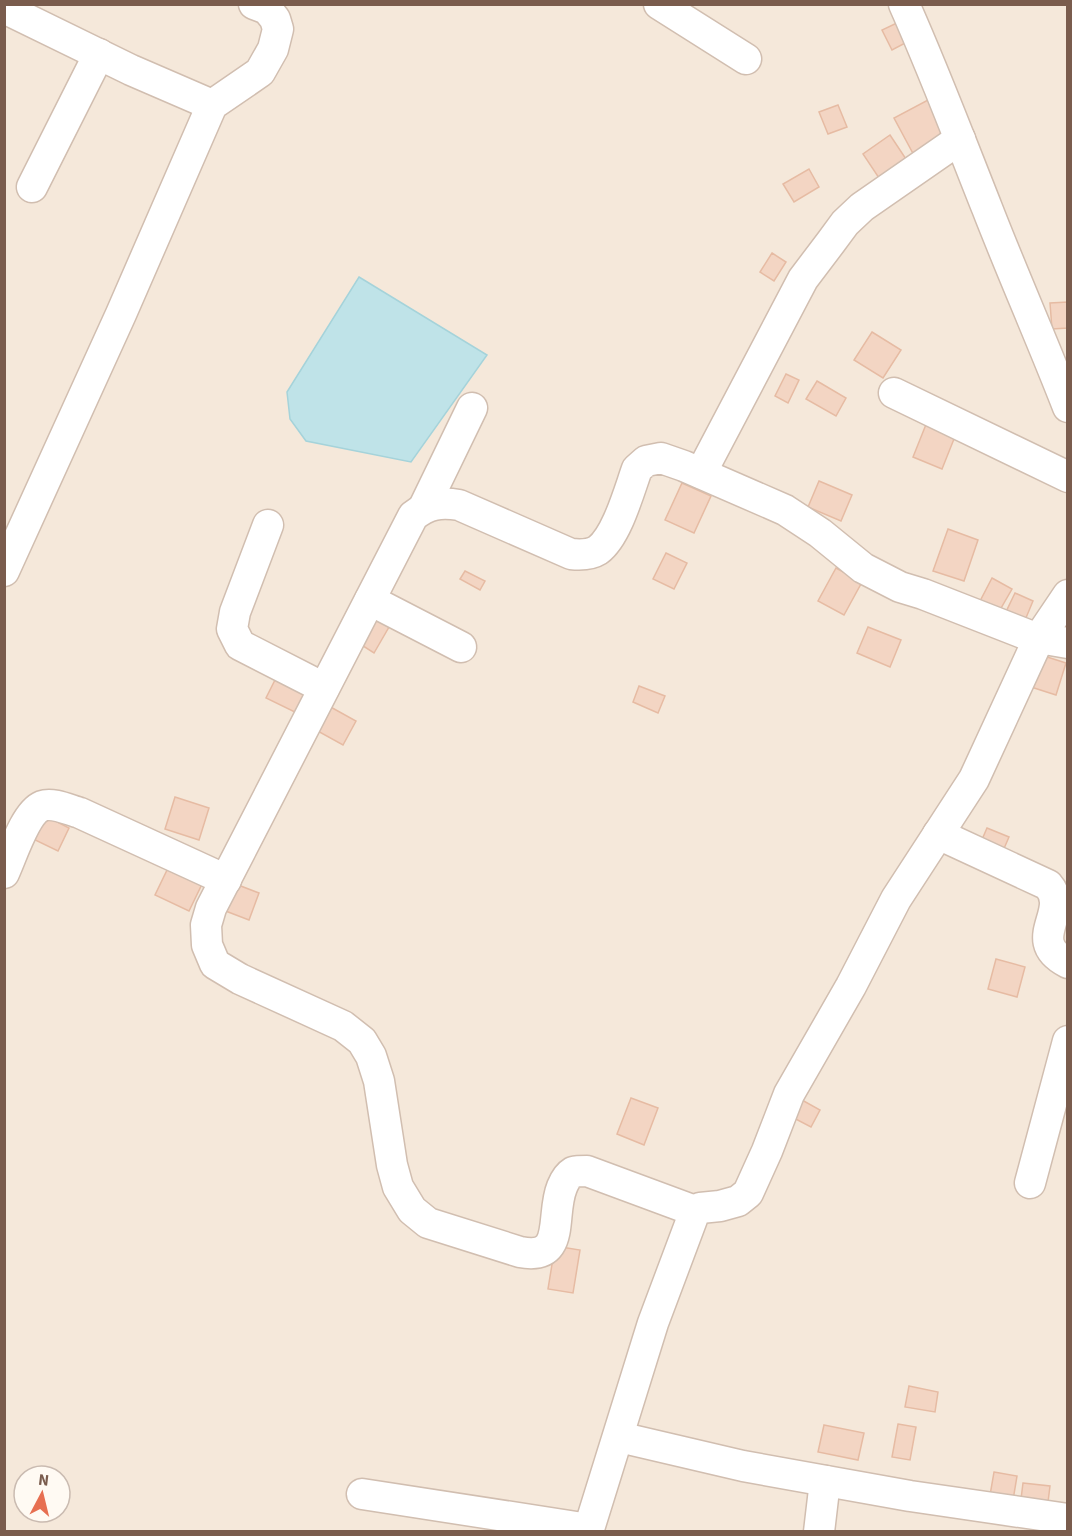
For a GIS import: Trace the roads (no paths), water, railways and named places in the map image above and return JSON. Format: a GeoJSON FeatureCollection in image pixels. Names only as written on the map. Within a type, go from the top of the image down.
{"type":"FeatureCollection","features":[{"type":"Feature","properties":{"kind":"street"},"geometry":{"type":"LineString","coordinates":[[4,571],[122,314],[213,105],[260,72],[273,49],[278,29],[275,19],[267,9],[254,4]]}},
{"type":"Feature","properties":{"kind":"street"},"geometry":{"type":"LineString","coordinates":[[659,4],[746,59]]}},
{"type":"Feature","properties":{"kind":"street"},"geometry":{"type":"LineString","coordinates":[[904,4],[933,67],[1068,407]]}},
{"type":"Feature","properties":{"kind":"street"},"geometry":{"type":"LineString","coordinates":[[4,8],[131,70],[213,105]]}},
{"type":"Feature","properties":{"kind":"street"},"geometry":{"type":"LineString","coordinates":[[32,187],[99,54]]}},
{"type":"Feature","properties":{"kind":"street"},"geometry":{"type":"LineString","coordinates":[[701,473],[803,279],[845,223],[862,207],[960,139]]}},
{"type":"Feature","properties":{"kind":"street"},"geometry":{"type":"LineString","coordinates":[[894,393],[1068,477]]}},
{"type":"Feature","properties":{"kind":"street"},"geometry":{"type":"LineString","coordinates":[[424,507],[472,408]]}},
{"type":"Feature","properties":{"kind":"street"},"geometry":{"type":"LineString","coordinates":[[1053,641],[900,587],[863,568],[820,532],[785,510],[661,458],[646,461],[638,469],[611,537],[598,550],[585,555],[571,554],[459,504],[441,502],[424,507],[412,516],[211,908],[206,925],[207,945],[215,964],[240,979],[343,1026],[362,1041],[371,1056],[379,1081],[392,1166],[398,1187],[412,1210],[428,1223],[520,1251],[533,1254],[544,1252],[552,1244],[559,1194],[565,1179],[574,1172],[587,1171],[695,1211],[738,1202],[748,1193],[789,1094],[851,986],[896,899],[974,779],[1053,641],[1068,595]]}},
{"type":"Feature","properties":{"kind":"street"},"geometry":{"type":"LineString","coordinates":[[268,525],[232,629],[240,645],[324,688]]}},
{"type":"Feature","properties":{"kind":"street"},"geometry":{"type":"LineString","coordinates":[[369,600],[461,647]]}},
{"type":"Feature","properties":{"kind":"street"},"geometry":{"type":"LineString","coordinates":[[4,873],[32,814],[43,806],[56,806],[80,813],[226,880]]}},
{"type":"Feature","properties":{"kind":"street"},"geometry":{"type":"LineString","coordinates":[[938,834],[1048,885],[1055,892],[1058,900],[1049,944],[1052,953],[1068,963]]}},
{"type":"Feature","properties":{"kind":"street"},"geometry":{"type":"LineString","coordinates":[[1030,1183],[1068,1041]]}},
{"type":"Feature","properties":{"kind":"street"},"geometry":{"type":"LineString","coordinates":[[362,1494],[588,1530],[653,1323],[695,1211]]}},
{"type":"Feature","properties":{"kind":"street"},"geometry":{"type":"LineString","coordinates":[[619,1437],[743,1466],[825,1481],[1068,1519]]}},
{"type":"Feature","properties":{"kind":"street"},"geometry":{"type":"LineString","coordinates":[[819,1532],[825,1481]]}},
{"type":"Feature","properties":{"kind":"water"},"geometry":{"type":"Polygon","coordinates":[[[359,277],[487,355],[411,462],[306,441],[290,419],[287,392],[359,277]]]}}]}
